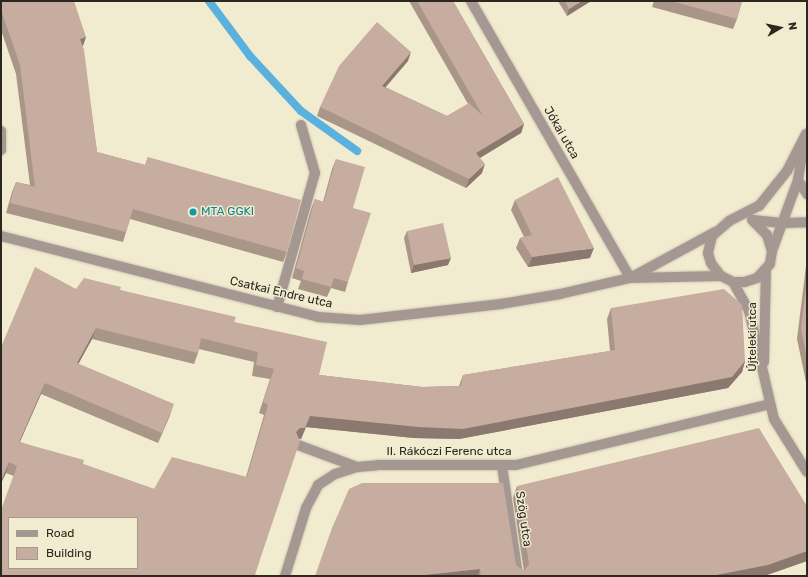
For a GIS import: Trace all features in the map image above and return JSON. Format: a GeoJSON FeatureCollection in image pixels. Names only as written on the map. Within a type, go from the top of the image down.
{"type":"FeatureCollection","features":[{"type":"Feature","properties":{"kind":"street","name":"Jókai utca"},"geometry":{"type":"LineString","coordinates":[[471,1],[630,278]]}},
{"type":"Feature","properties":{"kind":"street"},"geometry":{"type":"LineString","coordinates":[[277,307],[315,173],[301,125]]}},
{"type":"Feature","properties":{"kind":"street"},"geometry":{"type":"LineString","coordinates":[[1,131],[1,150]]}},
{"type":"Feature","properties":{"kind":"street"},"geometry":{"type":"LineString","coordinates":[[807,132],[798,180],[784,224],[772,251],[766,270],[751,281],[733,282],[721,276],[714,268],[708,253],[715,232],[737,217],[759,206],[787,171],[807,132]]}},
{"type":"Feature","properties":{"kind":"street"},"geometry":{"type":"LineString","coordinates":[[798,180],[807,194]]}},
{"type":"Feature","properties":{"kind":"street"},"geometry":{"type":"LineString","coordinates":[[737,217],[784,224],[807,222]]}},
{"type":"Feature","properties":{"kind":"street"},"geometry":{"type":"LineString","coordinates":[[752,220],[768,235],[772,251]]}},
{"type":"Feature","properties":{"kind":"street","name":"Csatkai Endre utca"},"geometry":{"type":"LineString","coordinates":[[630,278],[715,232]]}},
{"type":"Feature","properties":{"kind":"street","name":"Csatkai Endre utca"},"geometry":{"type":"LineString","coordinates":[[1,236],[318,317],[360,320],[500,304],[560,294],[630,278],[721,276]]}},
{"type":"Feature","properties":{"kind":"street","name":"Újteleki utca"},"geometry":{"type":"LineString","coordinates":[[766,270],[764,368],[770,404]]}},
{"type":"Feature","properties":{"kind":"street","name":"Újteleki utca"},"geometry":{"type":"LineString","coordinates":[[733,282],[749,311],[774,418],[807,472]]}},
{"type":"Feature","properties":{"kind":"street","name":"II. Rákóczi Ferenc utca"},"geometry":{"type":"LineString","coordinates":[[285,576],[306,508],[318,485],[335,474],[357,468],[502,466],[574,452],[770,404]]}},
{"type":"Feature","properties":{"kind":"street"},"geometry":{"type":"LineString","coordinates":[[298,445],[357,468]]}},
{"type":"Feature","properties":{"kind":"street","name":"Szög utca"},"geometry":{"type":"LineString","coordinates":[[502,466],[518,576]]}},
{"type":"Feature","properties":{"kind":"building"},"geometry":{"type":"Polygon","coordinates":[[[1,1],[74,1],[86,37],[80,39],[84,50],[97,152],[145,165],[148,157],[301,200],[287,252],[133,209],[126,232],[10,203],[16,182],[35,187],[20,65],[1,10],[1,1]]]}},
{"type":"Feature","properties":{"kind":"building"},"geometry":{"type":"Polygon","coordinates":[[[417,1],[453,1],[524,124],[476,153],[485,164],[469,179],[320,107],[339,66],[377,22],[411,52],[382,86],[447,116],[469,103],[483,116],[417,1]]]}},
{"type":"Feature","properties":{"kind":"building"},"geometry":{"type":"Polygon","coordinates":[[[565,1],[582,1],[569,9],[565,1]]]}},
{"type":"Feature","properties":{"kind":"building"},"geometry":{"type":"Polygon","coordinates":[[[671,1],[742,1],[737,19],[671,1]]]}},
{"type":"Feature","properties":{"kind":"building"},"geometry":{"type":"Polygon","coordinates":[[[336,159],[365,167],[353,208],[371,213],[348,282],[334,278],[331,287],[302,279],[304,271],[296,268],[315,199],[324,202],[336,159]]]}},
{"type":"Feature","properties":{"kind":"building"},"geometry":{"type":"Polygon","coordinates":[[[558,177],[594,248],[532,257],[520,238],[532,235],[515,200],[558,177]]]}},
{"type":"Feature","properties":{"kind":"building"},"geometry":{"type":"Polygon","coordinates":[[[443,223],[451,258],[414,265],[407,231],[443,223]]]}},
{"type":"Feature","properties":{"kind":"building"},"geometry":{"type":"Polygon","coordinates":[[[35,267],[76,289],[84,278],[121,287],[120,290],[236,317],[234,322],[327,342],[319,375],[422,387],[461,386],[463,375],[615,350],[611,308],[724,289],[742,305],[745,361],[732,377],[463,429],[418,427],[310,416],[305,428],[300,428],[296,432],[300,441],[255,576],[1,576],[1,510],[17,466],[9,462],[1,481],[1,347],[35,267]],[[96,328],[77,363],[174,404],[162,433],[45,383],[19,442],[84,460],[83,464],[154,489],[172,457],[247,477],[268,405],[263,402],[274,369],[256,365],[258,352],[201,338],[198,353],[96,328]]]}},
{"type":"Feature","properties":{"kind":"building"},"geometry":{"type":"Polygon","coordinates":[[[807,278],[807,359],[801,329],[807,278]]]}},
{"type":"Feature","properties":{"kind":"building"},"geometry":{"type":"Polygon","coordinates":[[[759,428],[807,506],[807,551],[768,565],[711,576],[481,576],[480,569],[424,576],[315,576],[332,528],[349,489],[362,483],[503,483],[516,565],[524,571],[529,564],[517,486],[759,428]]]}},
{"type":"Feature","properties":{"kind":"waterway"},"geometry":{"type":"LineString","coordinates":[[209,1],[250,56],[301,111],[357,151]]}},
{"type":"Feature","properties":{"kind":"place","name":"MTA GGKI"},"geometry":{"type":"Point","coordinates":[193,212]}}]}
